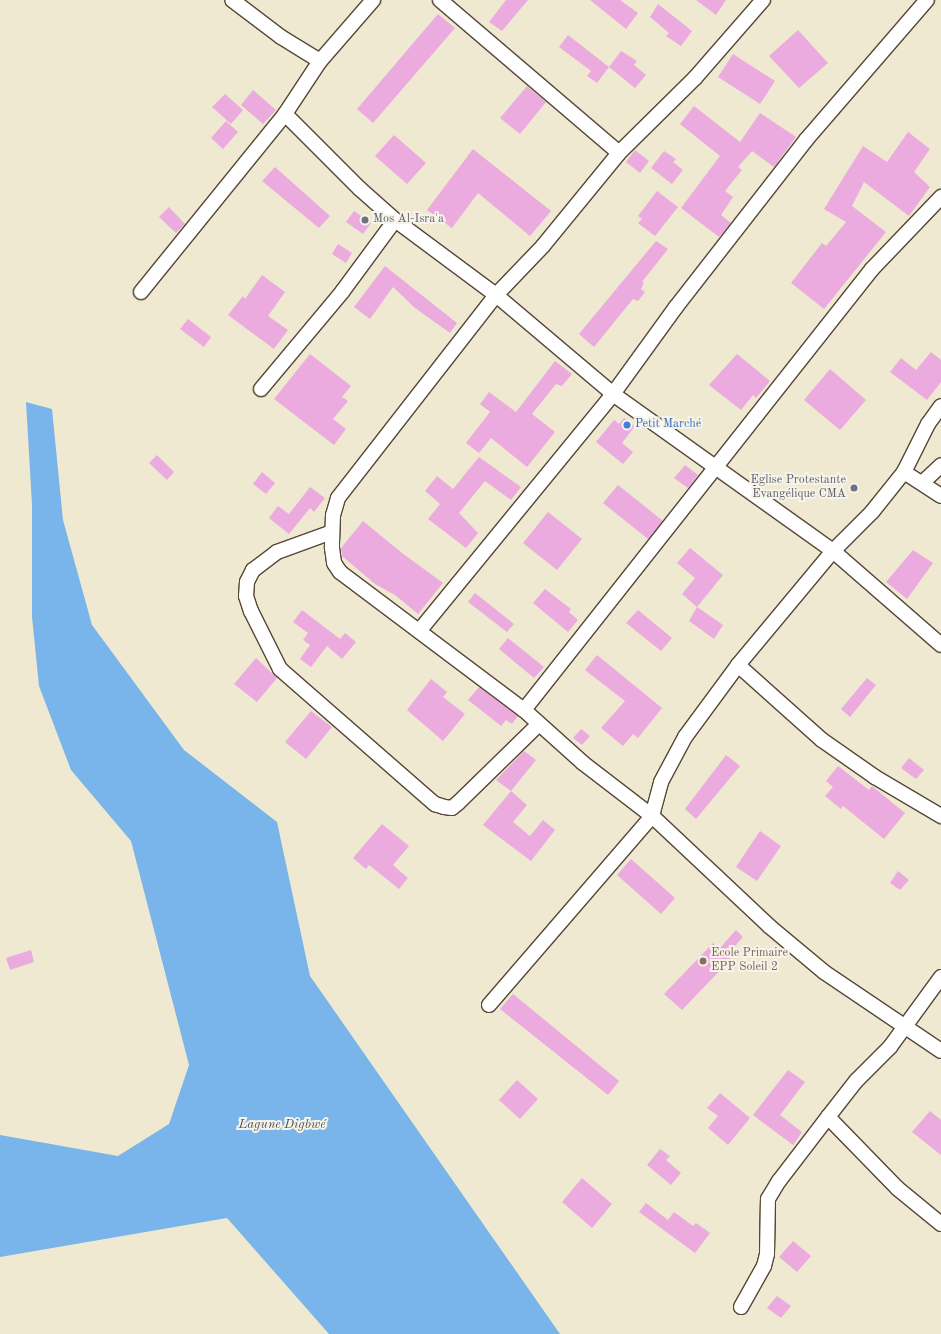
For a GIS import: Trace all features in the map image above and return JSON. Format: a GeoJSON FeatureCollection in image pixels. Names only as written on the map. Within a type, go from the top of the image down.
{"type":"FeatureCollection","features":[{"type":"Feature","properties":{"kind":"street"},"geometry":{"type":"LineString","coordinates":[[232,0],[281,37],[320,61]]}},
{"type":"Feature","properties":{"kind":"street"},"geometry":{"type":"LineString","coordinates":[[141,292],[285,114],[320,61],[373,0]]}},
{"type":"Feature","properties":{"kind":"street"},"geometry":{"type":"LineString","coordinates":[[440,0],[619,153]]}},
{"type":"Feature","properties":{"kind":"street"},"geometry":{"type":"LineString","coordinates":[[763,0],[695,78],[619,153],[543,246],[496,295],[350,480],[338,498],[333,515],[332,532],[334,563],[340,572],[420,630],[524,710],[538,725],[652,816],[769,926],[824,972],[941,1050]]}},
{"type":"Feature","properties":{"kind":"street"},"geometry":{"type":"LineString","coordinates":[[420,630],[613,394],[676,307],[806,140],[927,0]]}},
{"type":"Feature","properties":{"kind":"street"},"geometry":{"type":"LineString","coordinates":[[285,114],[360,189],[395,220],[496,295],[613,394],[833,551],[941,645]]}},
{"type":"Feature","properties":{"kind":"street"},"geometry":{"type":"LineString","coordinates":[[524,710],[872,269],[941,196]]}},
{"type":"Feature","properties":{"kind":"street"},"geometry":{"type":"LineString","coordinates":[[261,389],[342,292],[395,220]]}},
{"type":"Feature","properties":{"kind":"street"},"geometry":{"type":"LineString","coordinates":[[488,1005],[652,816],[661,782],[685,737],[738,665],[833,551],[872,512],[904,472],[928,424],[941,406]]}},
{"type":"Feature","properties":{"kind":"street"},"geometry":{"type":"LineString","coordinates":[[922,483],[941,466]]}},
{"type":"Feature","properties":{"kind":"street"},"geometry":{"type":"LineString","coordinates":[[904,472],[941,496]]}},
{"type":"Feature","properties":{"kind":"street"},"geometry":{"type":"LineString","coordinates":[[332,532],[277,552],[253,570],[247,582],[246,596],[251,611],[280,668],[418,790],[435,804],[444,808],[452,808],[458,803],[538,725]]}},
{"type":"Feature","properties":{"kind":"street"},"geometry":{"type":"LineString","coordinates":[[738,665],[822,740],[875,777],[941,816]]}},
{"type":"Feature","properties":{"kind":"street"},"geometry":{"type":"LineString","coordinates":[[741,1307],[764,1266],[767,1254],[768,1198],[779,1180],[856,1081],[890,1047],[941,977]]}},
{"type":"Feature","properties":{"kind":"street"},"geometry":{"type":"LineString","coordinates":[[828,1117],[897,1188],[941,1224]]}},
{"type":"Feature","properties":{"kind":"water","name":"Lagune Digbwé"},"geometry":{"type":"Polygon","coordinates":[[[26,402],[52,409],[63,520],[92,625],[184,750],[277,822],[310,976],[560,1334],[329,1334],[227,1218],[0,1257],[0,1135],[118,1156],[169,1124],[189,1065],[131,841],[71,770],[39,686],[32,617],[32,505],[26,402]]]}},
{"type":"Feature","properties":{"kind":"building"},"geometry":{"type":"Polygon","coordinates":[[[506,0],[528,0],[502,31],[489,22],[506,0]]]}},
{"type":"Feature","properties":{"kind":"building"},"geometry":{"type":"Polygon","coordinates":[[[590,0],[620,0],[638,13],[626,29],[590,0]]]}},
{"type":"Feature","properties":{"kind":"building"},"geometry":{"type":"Polygon","coordinates":[[[696,0],[726,0],[716,15],[696,0]]]}},
{"type":"Feature","properties":{"kind":"building"},"geometry":{"type":"Polygon","coordinates":[[[658,4],[692,31],[681,46],[666,36],[669,33],[650,17],[658,4]]]}},
{"type":"Feature","properties":{"kind":"building"},"geometry":{"type":"Polygon","coordinates":[[[438,14],[455,28],[373,123],[357,109],[438,14]]]}},
{"type":"Feature","properties":{"kind":"building"},"geometry":{"type":"Polygon","coordinates":[[[798,30],[828,63],[799,88],[769,56],[798,30]]]}},
{"type":"Feature","properties":{"kind":"building"},"geometry":{"type":"Polygon","coordinates":[[[568,35],[609,67],[597,83],[587,76],[591,71],[559,47],[568,35]]]}},
{"type":"Feature","properties":{"kind":"building"},"geometry":{"type":"Polygon","coordinates":[[[621,51],[637,61],[634,65],[646,75],[635,88],[609,67],[621,51]]]}},
{"type":"Feature","properties":{"kind":"building"},"geometry":{"type":"Polygon","coordinates":[[[733,54],[775,81],[760,104],[718,77],[733,54]]]}},
{"type":"Feature","properties":{"kind":"building"},"geometry":{"type":"Polygon","coordinates":[[[527,86],[546,102],[520,134],[500,118],[527,86]]]}},
{"type":"Feature","properties":{"kind":"building"},"geometry":{"type":"Polygon","coordinates":[[[253,90],[276,110],[263,124],[241,105],[253,90]]]}},
{"type":"Feature","properties":{"kind":"building"},"geometry":{"type":"Polygon","coordinates":[[[225,94],[243,110],[231,124],[212,107],[225,94]]]}},
{"type":"Feature","properties":{"kind":"building"},"geometry":{"type":"Polygon","coordinates":[[[694,106],[740,142],[760,113],[796,137],[774,167],[752,151],[738,167],[742,170],[725,191],[733,197],[721,215],[731,223],[719,237],[681,208],[720,156],[680,124],[694,106]]]}},
{"type":"Feature","properties":{"kind":"building"},"geometry":{"type":"Polygon","coordinates":[[[226,121],[238,132],[223,149],[211,138],[226,121]]]}},
{"type":"Feature","properties":{"kind":"building"},"geometry":{"type":"Polygon","coordinates":[[[908,132],[930,149],[914,172],[930,187],[909,216],[864,182],[852,206],[886,232],[824,309],[791,283],[822,243],[826,246],[846,222],[824,209],[863,146],[887,162],[908,132]]]}},
{"type":"Feature","properties":{"kind":"building"},"geometry":{"type":"Polygon","coordinates":[[[394,135],[426,163],[407,184],[375,156],[394,135]]]}},
{"type":"Feature","properties":{"kind":"building"},"geometry":{"type":"Polygon","coordinates":[[[473,149],[551,211],[530,236],[478,193],[452,228],[427,210],[473,149]]]}},
{"type":"Feature","properties":{"kind":"building"},"geometry":{"type":"Polygon","coordinates":[[[635,150],[649,161],[640,173],[626,162],[635,150]]]}},
{"type":"Feature","properties":{"kind":"building"},"geometry":{"type":"Polygon","coordinates":[[[664,151],[676,159],[673,162],[683,170],[672,184],[651,168],[664,151]]]}},
{"type":"Feature","properties":{"kind":"building"},"geometry":{"type":"Polygon","coordinates":[[[275,167],[330,216],[319,228],[262,181],[275,167]]]}},
{"type":"Feature","properties":{"kind":"building"},"geometry":{"type":"Polygon","coordinates":[[[657,191],[678,207],[655,236],[638,223],[642,219],[638,216],[657,191]]]}},
{"type":"Feature","properties":{"kind":"building"},"geometry":{"type":"Polygon","coordinates":[[[169,207],[185,224],[176,233],[159,217],[169,207]]]}},
{"type":"Feature","properties":{"kind":"building"},"geometry":{"type":"Polygon","coordinates":[[[354,211],[371,223],[363,234],[346,222],[354,211]]]}},
{"type":"Feature","properties":{"kind":"building"},"geometry":{"type":"Polygon","coordinates":[[[656,241],[668,249],[642,282],[644,283],[641,289],[645,292],[638,301],[633,299],[594,347],[579,334],[656,241]]]}},
{"type":"Feature","properties":{"kind":"building"},"geometry":{"type":"Polygon","coordinates":[[[338,244],[352,253],[346,263],[332,254],[338,244]]]}},
{"type":"Feature","properties":{"kind":"building"},"geometry":{"type":"Polygon","coordinates":[[[385,266],[457,323],[450,333],[415,308],[393,287],[370,319],[354,307],[385,266]]]}},
{"type":"Feature","properties":{"kind":"building"},"geometry":{"type":"Polygon","coordinates":[[[262,275],[285,292],[268,316],[288,330],[274,349],[228,315],[243,296],[245,299],[262,275]]]}},
{"type":"Feature","properties":{"kind":"building"},"geometry":{"type":"Polygon","coordinates":[[[188,319],[211,337],[204,347],[180,329],[188,319]]]}},
{"type":"Feature","properties":{"kind":"building"},"geometry":{"type":"Polygon","coordinates":[[[931,352],[941,360],[941,382],[927,400],[890,372],[901,358],[916,370],[931,352]]]}},
{"type":"Feature","properties":{"kind":"building"},"geometry":{"type":"Polygon","coordinates":[[[310,354],[351,386],[342,397],[348,401],[333,419],[346,429],[334,445],[274,399],[310,354]]]}},
{"type":"Feature","properties":{"kind":"building"},"geometry":{"type":"Polygon","coordinates":[[[737,354],[770,381],[756,398],[753,395],[741,410],[709,385],[737,354]]]}},
{"type":"Feature","properties":{"kind":"building"},"geometry":{"type":"Polygon","coordinates":[[[555,361],[572,374],[562,386],[556,384],[532,414],[555,432],[527,467],[491,438],[479,453],[466,443],[490,412],[480,404],[489,392],[516,412],[555,361]]]}},
{"type":"Feature","properties":{"kind":"building"},"geometry":{"type":"Polygon","coordinates":[[[830,369],[866,400],[840,430],[804,400],[830,369]]]}},
{"type":"Feature","properties":{"kind":"building"},"geometry":{"type":"Polygon","coordinates":[[[624,418],[635,426],[622,443],[633,452],[623,464],[596,442],[614,420],[619,424],[624,418]]]}},
{"type":"Feature","properties":{"kind":"building"},"geometry":{"type":"Polygon","coordinates":[[[157,455],[174,472],[167,480],[149,463],[157,455]]]}},
{"type":"Feature","properties":{"kind":"building"},"geometry":{"type":"Polygon","coordinates":[[[479,457],[521,487],[511,500],[485,481],[459,513],[478,533],[466,548],[428,519],[440,504],[425,491],[437,476],[453,489],[479,457]]]}},
{"type":"Feature","properties":{"kind":"building"},"geometry":{"type":"Polygon","coordinates":[[[685,465],[698,475],[688,488],[674,478],[685,465]]]}},
{"type":"Feature","properties":{"kind":"building"},"geometry":{"type":"Polygon","coordinates":[[[262,472],[275,483],[266,494],[253,484],[262,472]]]}},
{"type":"Feature","properties":{"kind":"building"},"geometry":{"type":"Polygon","coordinates":[[[618,485],[663,521],[648,539],[603,503],[618,485]]]}},
{"type":"Feature","properties":{"kind":"building"},"geometry":{"type":"Polygon","coordinates":[[[310,487],[325,498],[314,512],[310,508],[289,534],[269,518],[278,506],[289,514],[310,487]]]}},
{"type":"Feature","properties":{"kind":"building"},"geometry":{"type":"Polygon","coordinates":[[[548,512],[582,539],[557,570],[523,543],[548,512]]]}},
{"type":"Feature","properties":{"kind":"building"},"geometry":{"type":"Polygon","coordinates":[[[363,521],[402,553],[443,583],[418,614],[395,595],[375,584],[342,556],[341,548],[363,521]]]}},
{"type":"Feature","properties":{"kind":"building"},"geometry":{"type":"Polygon","coordinates":[[[690,548],[723,575],[697,607],[682,594],[695,578],[677,563],[690,548]]]}},
{"type":"Feature","properties":{"kind":"building"},"geometry":{"type":"Polygon","coordinates":[[[913,550],[933,563],[907,599],[886,582],[913,550]]]}},
{"type":"Feature","properties":{"kind":"building"},"geometry":{"type":"Polygon","coordinates":[[[545,589],[571,609],[569,612],[578,620],[568,632],[533,603],[545,589]]]}},
{"type":"Feature","properties":{"kind":"building"},"geometry":{"type":"Polygon","coordinates":[[[475,593],[514,624],[507,632],[468,602],[475,593]]]}},
{"type":"Feature","properties":{"kind":"building"},"geometry":{"type":"Polygon","coordinates":[[[697,607],[723,625],[714,639],[689,621],[697,607]]]}},
{"type":"Feature","properties":{"kind":"building"},"geometry":{"type":"Polygon","coordinates":[[[302,610],[340,639],[345,633],[356,642],[342,659],[327,646],[311,667],[300,659],[310,645],[303,640],[308,633],[293,622],[302,610]]]}},
{"type":"Feature","properties":{"kind":"building"},"geometry":{"type":"Polygon","coordinates":[[[638,610],[672,638],[661,651],[626,623],[638,610]]]}},
{"type":"Feature","properties":{"kind":"building"},"geometry":{"type":"Polygon","coordinates":[[[508,638],[544,667],[534,678],[499,649],[508,638]]]}},
{"type":"Feature","properties":{"kind":"building"},"geometry":{"type":"Polygon","coordinates":[[[597,655],[662,708],[638,738],[633,734],[623,746],[601,728],[625,701],[585,670],[597,655]]]}},
{"type":"Feature","properties":{"kind":"building"},"geometry":{"type":"Polygon","coordinates":[[[256,658],[277,678],[257,702],[234,684],[256,658]]]}},
{"type":"Feature","properties":{"kind":"building"},"geometry":{"type":"Polygon","coordinates":[[[867,678],[876,685],[850,717],[841,709],[867,678]]]}},
{"type":"Feature","properties":{"kind":"building"},"geometry":{"type":"Polygon","coordinates":[[[431,679],[447,692],[443,697],[465,714],[443,741],[407,710],[431,679]]]}},
{"type":"Feature","properties":{"kind":"building"},"geometry":{"type":"Polygon","coordinates":[[[479,687],[518,716],[512,724],[506,720],[501,726],[468,700],[479,687]]]}},
{"type":"Feature","properties":{"kind":"building"},"geometry":{"type":"Polygon","coordinates":[[[311,711],[332,727],[306,759],[285,742],[311,711]]]}},
{"type":"Feature","properties":{"kind":"building"},"geometry":{"type":"Polygon","coordinates":[[[581,729],[590,736],[582,745],[573,738],[581,729]]]}},
{"type":"Feature","properties":{"kind":"building"},"geometry":{"type":"Polygon","coordinates":[[[524,751],[536,760],[511,791],[496,780],[524,751]]]}},
{"type":"Feature","properties":{"kind":"building"},"geometry":{"type":"Polygon","coordinates":[[[726,755],[740,766],[696,819],[685,809],[726,755]]]}},
{"type":"Feature","properties":{"kind":"building"},"geometry":{"type":"Polygon","coordinates":[[[909,758],[924,770],[916,779],[901,768],[909,758]]]}},
{"type":"Feature","properties":{"kind":"building"},"geometry":{"type":"Polygon","coordinates":[[[838,766],[869,790],[872,786],[905,813],[884,839],[843,806],[841,809],[825,796],[833,787],[826,781],[838,766]]]}},
{"type":"Feature","properties":{"kind":"building"},"geometry":{"type":"Polygon","coordinates":[[[511,791],[527,805],[513,822],[530,836],[543,820],[555,830],[531,861],[483,825],[511,791]]]}},
{"type":"Feature","properties":{"kind":"building"},"geometry":{"type":"Polygon","coordinates":[[[382,824],[409,846],[393,865],[408,878],[399,889],[369,865],[366,869],[353,858],[382,824]]]}},
{"type":"Feature","properties":{"kind":"building"},"geometry":{"type":"Polygon","coordinates":[[[760,831],[781,846],[757,881],[736,867],[760,831]]]}},
{"type":"Feature","properties":{"kind":"building"},"geometry":{"type":"Polygon","coordinates":[[[631,859],[675,898],[661,914],[617,875],[631,859]]]}},
{"type":"Feature","properties":{"kind":"building"},"geometry":{"type":"Polygon","coordinates":[[[898,871],[909,880],[900,890],[890,883],[898,871]]]}},
{"type":"Feature","properties":{"kind":"building"},"geometry":{"type":"Polygon","coordinates":[[[736,930],[743,937],[727,955],[731,959],[682,1010],[664,994],[713,943],[719,949],[736,930]]]}},
{"type":"Feature","properties":{"kind":"building"},"geometry":{"type":"Polygon","coordinates":[[[31,950],[34,962],[10,970],[6,958],[31,950]]]}},
{"type":"Feature","properties":{"kind":"building"},"geometry":{"type":"Polygon","coordinates":[[[513,994],[619,1081],[608,1095],[500,1009],[513,994]]]}},
{"type":"Feature","properties":{"kind":"building"},"geometry":{"type":"Polygon","coordinates":[[[788,1070],[805,1082],[780,1115],[802,1132],[793,1145],[753,1115],[788,1070]]]}},
{"type":"Feature","properties":{"kind":"building"},"geometry":{"type":"Polygon","coordinates":[[[517,1080],[538,1099],[520,1119],[499,1100],[517,1080]]]}},
{"type":"Feature","properties":{"kind":"building"},"geometry":{"type":"Polygon","coordinates":[[[720,1093],[750,1118],[728,1145],[708,1128],[718,1116],[707,1108],[720,1093]]]}},
{"type":"Feature","properties":{"kind":"building"},"geometry":{"type":"Polygon","coordinates":[[[930,1111],[941,1120],[941,1155],[912,1132],[930,1111]]]}},
{"type":"Feature","properties":{"kind":"building"},"geometry":{"type":"Polygon","coordinates":[[[660,1149],[670,1156],[666,1160],[681,1173],[671,1185],[647,1165],[660,1149]]]}},
{"type":"Feature","properties":{"kind":"building"},"geometry":{"type":"Polygon","coordinates":[[[582,1178],[612,1204],[592,1228],[562,1202],[582,1178]]]}},
{"type":"Feature","properties":{"kind":"building"},"geometry":{"type":"Polygon","coordinates":[[[646,1203],[668,1220],[674,1212],[693,1226],[696,1223],[710,1233],[695,1253],[639,1212],[646,1203]]]}},
{"type":"Feature","properties":{"kind":"building"},"geometry":{"type":"Polygon","coordinates":[[[793,1241],[811,1256],[797,1272],[779,1257],[793,1241]]]}},
{"type":"Feature","properties":{"kind":"building"},"geometry":{"type":"Polygon","coordinates":[[[777,1296],[791,1306],[781,1318],[767,1308],[777,1296]]]}},
{"type":"Feature","properties":{"kind":"place","name":"Mos Al-Isra'a"},"geometry":{"type":"Point","coordinates":[365,220]}},
{"type":"Feature","properties":{"kind":"place","name":"Petit Marché"},"geometry":{"type":"Point","coordinates":[627,425]}},
{"type":"Feature","properties":{"kind":"place","name":"Eglise Protestante Evangélique CMA"},"geometry":{"type":"Point","coordinates":[854,488]}},
{"type":"Feature","properties":{"kind":"place","name":"Ecole Primaire EPP Soleil 2"},"geometry":{"type":"Point","coordinates":[703,961]}}]}
